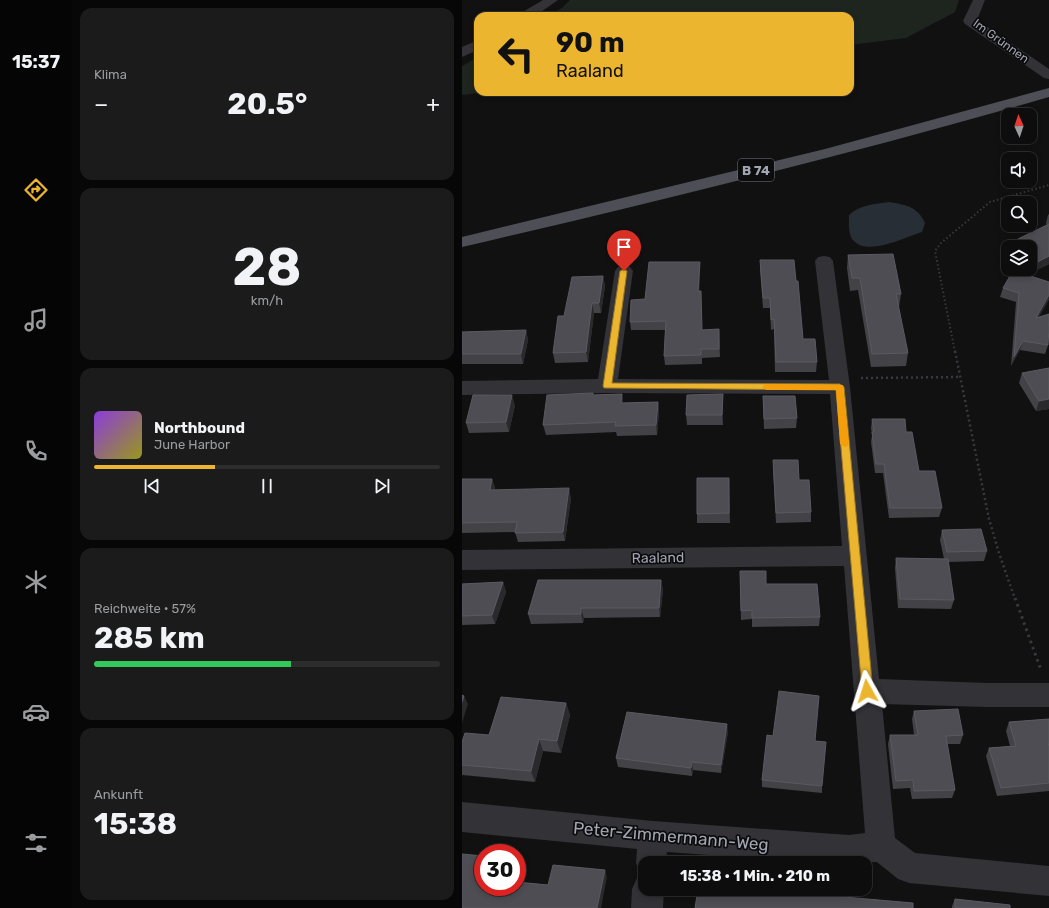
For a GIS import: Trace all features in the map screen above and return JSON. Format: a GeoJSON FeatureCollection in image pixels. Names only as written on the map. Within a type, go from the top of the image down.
{"type":"FeatureCollection","features":[{"type":"Feature","properties":{"kind":"main road","name":"B 74"},"geometry":{"type":"LineString","coordinates":[[462,242],[652,197],[977,113],[1049,92]]}},
{"type":"Feature","properties":{"kind":"street"},"geometry":{"type":"LineString","coordinates":[[532,12],[552,0]]}},
{"type":"Feature","properties":{"kind":"street","name":"Im Grünnen"},"geometry":{"type":"LineString","coordinates":[[979,0],[970,21],[1049,75]]}},
{"type":"Feature","properties":{"kind":"street"},"geometry":{"type":"LineString","coordinates":[[462,53],[474,46]]}},
{"type":"Feature","properties":{"kind":"street"},"geometry":{"type":"LineString","coordinates":[[824,261],[839,382],[881,846],[909,868],[1049,880]]}},
{"type":"Feature","properties":{"kind":"street"},"geometry":{"type":"LineString","coordinates":[[607,386],[624,271]]}},
{"type":"Feature","properties":{"kind":"street"},"geometry":{"type":"LineString","coordinates":[[462,388],[839,382]]}},
{"type":"Feature","properties":{"kind":"street","name":"Raaland"},"geometry":{"type":"LineString","coordinates":[[462,560],[854,556]]}},
{"type":"Feature","properties":{"kind":"street"},"geometry":{"type":"LineString","coordinates":[[867,691],[987,695],[1046,685]]}},
{"type":"Feature","properties":{"kind":"street","name":"Peter-Zimmermann-Weg"},"geometry":{"type":"LineString","coordinates":[[462,817],[652,850],[849,850],[881,846]]}},
{"type":"Feature","properties":{"kind":"street"},"geometry":{"type":"LineString","coordinates":[[647,908],[648,896]]}},
{"type":"Feature","properties":{"kind":"path"},"geometry":{"type":"LineString","coordinates":[[1046,685],[999,553],[989,519],[934,251],[941,243],[990,202],[1049,184]]}},
{"type":"Feature","properties":{"kind":"path"},"geometry":{"type":"LineString","coordinates":[[839,382],[961,377]]}},
{"type":"Feature","properties":{"kind":"shaded area"},"geometry":{"type":"Polygon","coordinates":[[[570,0],[959,0],[955,12],[906,38],[854,44],[854,12],[555,12],[562,8],[570,0]]]}},
{"type":"Feature","properties":{"kind":"shaded area"},"geometry":{"type":"Polygon","coordinates":[[[474,59],[474,94],[462,95],[462,66],[474,59]]]}},
{"type":"Feature","properties":{"kind":"shaded area"},"geometry":{"type":"Polygon","coordinates":[[[889,202],[906,205],[915,210],[922,217],[925,223],[922,232],[877,246],[867,247],[859,245],[851,238],[849,215],[862,207],[889,202]]]}},
{"type":"Feature","properties":{"kind":"building"},"geometry":{"type":"Polygon","coordinates":[[[1049,224],[1049,256],[1037,262],[1037,240],[1018,239],[1032,232],[1037,232],[1037,230],[1049,224]]]}},
{"type":"Feature","properties":{"kind":"building"},"geometry":{"type":"Polygon","coordinates":[[[893,254],[901,294],[896,294],[908,353],[872,354],[860,278],[852,278],[848,255],[893,254]]]}},
{"type":"Feature","properties":{"kind":"building"},"geometry":{"type":"Polygon","coordinates":[[[760,260],[794,260],[796,281],[798,281],[803,339],[815,339],[817,362],[776,362],[774,319],[771,320],[770,298],[763,298],[760,260]]]}},
{"type":"Feature","properties":{"kind":"building"},"geometry":{"type":"Polygon","coordinates":[[[649,262],[700,262],[698,291],[701,291],[702,330],[719,329],[719,349],[701,349],[701,355],[664,356],[666,321],[630,322],[631,300],[645,299],[649,262]]]}},
{"type":"Feature","properties":{"kind":"building"},"geometry":{"type":"Polygon","coordinates":[[[603,276],[599,303],[592,303],[586,352],[553,353],[558,316],[564,316],[572,277],[603,276]]]}},
{"type":"Feature","properties":{"kind":"building"},"geometry":{"type":"Polygon","coordinates":[[[1010,276],[1030,276],[1049,282],[1049,295],[1036,318],[1049,314],[1048,345],[1023,341],[1014,357],[1019,293],[1003,288],[1010,276]]]}},
{"type":"Feature","properties":{"kind":"building"},"geometry":{"type":"Polygon","coordinates":[[[526,330],[521,354],[462,354],[462,332],[526,330]]]}},
{"type":"Feature","properties":{"kind":"building"},"geometry":{"type":"Polygon","coordinates":[[[1049,368],[1049,399],[1039,401],[1022,373],[1049,368]]]}},
{"type":"Feature","properties":{"kind":"building"},"geometry":{"type":"Polygon","coordinates":[[[593,393],[593,395],[622,394],[621,403],[658,402],[656,425],[615,426],[616,422],[543,425],[547,395],[593,393]]]}},
{"type":"Feature","properties":{"kind":"building"},"geometry":{"type":"Polygon","coordinates":[[[723,394],[722,415],[686,415],[687,395],[723,394]]]}},
{"type":"Feature","properties":{"kind":"building"},"geometry":{"type":"Polygon","coordinates":[[[473,395],[512,395],[506,422],[466,423],[473,395]]]}},
{"type":"Feature","properties":{"kind":"building"},"geometry":{"type":"Polygon","coordinates":[[[763,396],[795,396],[797,418],[764,419],[763,396]]]}},
{"type":"Feature","properties":{"kind":"building"},"geometry":{"type":"Polygon","coordinates":[[[872,419],[905,419],[906,432],[912,432],[919,471],[935,471],[942,508],[890,508],[884,464],[876,464],[872,419]]]}},
{"type":"Feature","properties":{"kind":"building"},"geometry":{"type":"Polygon","coordinates":[[[773,460],[798,460],[799,480],[809,480],[811,512],[776,513],[773,460]]]}},
{"type":"Feature","properties":{"kind":"building"},"geometry":{"type":"Polygon","coordinates":[[[697,478],[729,478],[729,513],[697,514],[697,478]]]}},
{"type":"Feature","properties":{"kind":"building"},"geometry":{"type":"Polygon","coordinates":[[[462,479],[492,479],[490,490],[569,488],[563,532],[515,533],[517,522],[462,523],[462,479]]]}},
{"type":"Feature","properties":{"kind":"building"},"geometry":{"type":"Polygon","coordinates":[[[981,529],[987,551],[947,552],[942,530],[981,529]]]}},
{"type":"Feature","properties":{"kind":"building"},"geometry":{"type":"Polygon","coordinates":[[[896,558],[948,559],[954,600],[900,599],[896,558]]]}},
{"type":"Feature","properties":{"kind":"building"},"geometry":{"type":"Polygon","coordinates":[[[740,571],[766,571],[766,584],[817,584],[820,617],[752,618],[752,610],[741,611],[740,571]]]}},
{"type":"Feature","properties":{"kind":"building"},"geometry":{"type":"Polygon","coordinates":[[[538,580],[661,580],[659,608],[581,608],[581,614],[528,614],[538,580]]]}},
{"type":"Feature","properties":{"kind":"building"},"geometry":{"type":"Polygon","coordinates":[[[503,582],[492,615],[462,616],[462,584],[503,582]]]}},
{"type":"Feature","properties":{"kind":"building"},"geometry":{"type":"Polygon","coordinates":[[[779,691],[819,696],[815,741],[826,742],[822,786],[762,780],[767,735],[773,736],[779,691]]]}},
{"type":"Feature","properties":{"kind":"building"},"geometry":{"type":"Polygon","coordinates":[[[501,697],[566,703],[557,741],[539,739],[531,771],[462,765],[462,742],[465,733],[489,735],[501,697]]]}},
{"type":"Feature","properties":{"kind":"building"},"geometry":{"type":"Polygon","coordinates":[[[958,709],[963,735],[946,736],[955,790],[914,791],[913,780],[896,781],[890,735],[918,735],[914,711],[958,709]]]}},
{"type":"Feature","properties":{"kind":"building"},"geometry":{"type":"Polygon","coordinates":[[[627,712],[727,724],[721,765],[692,762],[691,768],[616,758],[627,712]]]}},
{"type":"Feature","properties":{"kind":"building"},"geometry":{"type":"Polygon","coordinates":[[[1049,719],[1049,783],[1001,788],[989,748],[1016,746],[1009,722],[1049,719]]]}},
{"type":"Feature","properties":{"kind":"building"},"geometry":{"type":"Polygon","coordinates":[[[462,854],[474,855],[474,896],[526,896],[526,883],[548,885],[553,865],[605,870],[597,908],[462,908],[462,854]]]}},
{"type":"Feature","properties":{"kind":"building"},"geometry":{"type":"Polygon","coordinates":[[[697,896],[833,896],[913,903],[913,908],[695,908],[697,896]]]}},
{"type":"Feature","properties":{"kind":"building"},"geometry":{"type":"Polygon","coordinates":[[[955,899],[1010,905],[1010,908],[955,908],[955,899]]]}},
{"type":"Feature","properties":{"kind":"slow traffic"},"geometry":{"type":"LineString","coordinates":[[766,387],[840,387],[845,444]]}},
{"type":"Feature","properties":{"kind":"route"},"geometry":{"type":"LineString","coordinates":[[624,271],[607,386],[840,387],[867,691]]}}]}
